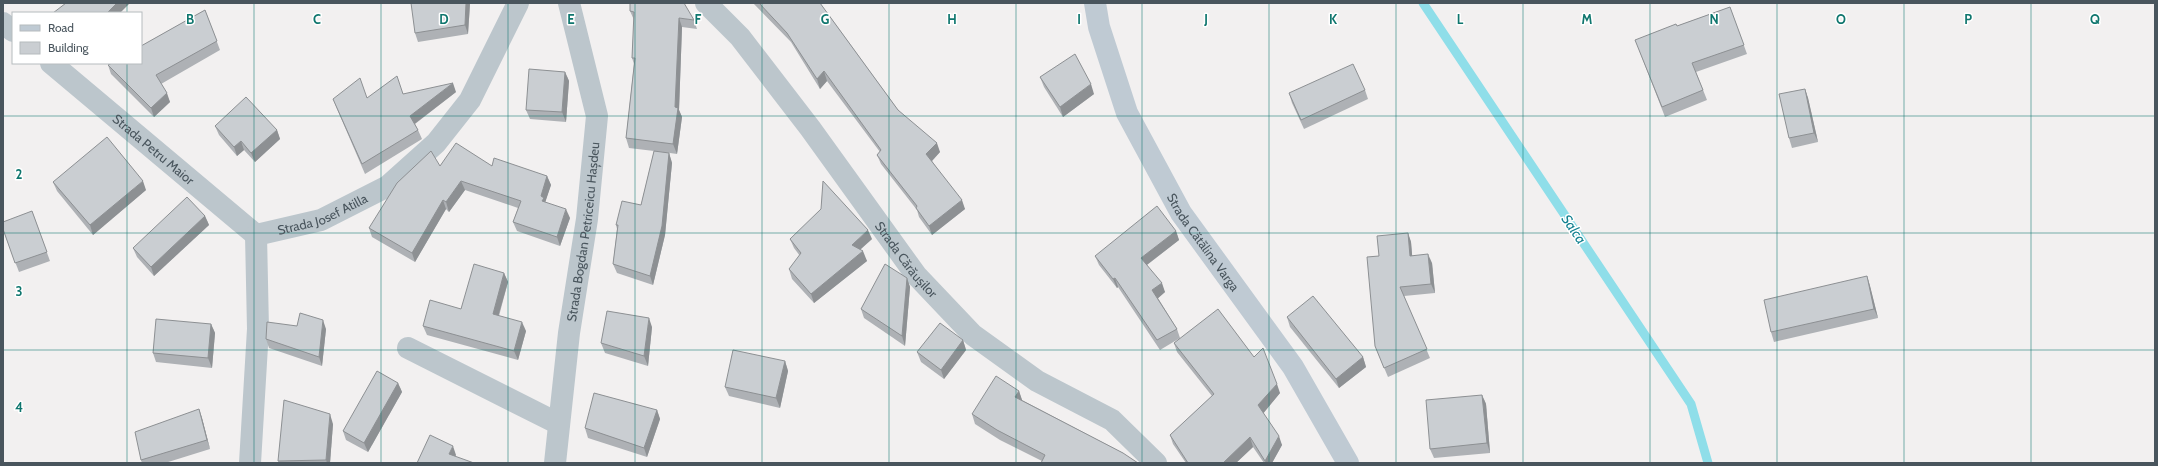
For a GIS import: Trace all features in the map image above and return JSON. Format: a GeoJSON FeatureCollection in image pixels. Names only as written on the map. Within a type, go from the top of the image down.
{"type":"FeatureCollection","features":[{"type":"Feature","properties":{"kind":"main road","name":"Strada Cătălina Varga"},"geometry":{"type":"LineString","coordinates":[[1095,3],[1099,27],[1127,113],[1181,213],[1293,367],[1348,463]]}},
{"type":"Feature","properties":{"kind":"street","name":"Strada Josef Atilla"},"geometry":{"type":"LineString","coordinates":[[256,235],[321,220],[388,186],[436,143],[470,100],[518,3]]}},
{"type":"Feature","properties":{"kind":"street","name":"Strada Bogdan Petriceicu Hașdeu"},"geometry":{"type":"LineString","coordinates":[[555,463],[570,333],[587,219],[597,116],[569,3]]}},
{"type":"Feature","properties":{"kind":"street","name":"Strada Cărăușilor"},"geometry":{"type":"LineString","coordinates":[[706,3],[740,37],[810,128],[916,275],[973,335],[1037,381],[1112,420],[1156,463]]}},
{"type":"Feature","properties":{"kind":"street"},"geometry":{"type":"LineString","coordinates":[[3,22],[12,30]]}},
{"type":"Feature","properties":{"kind":"street","name":"Strada Petru Maior"},"geometry":{"type":"LineString","coordinates":[[52,64],[256,235]]}},
{"type":"Feature","properties":{"kind":"street"},"geometry":{"type":"LineString","coordinates":[[250,463],[258,328],[256,235]]}},
{"type":"Feature","properties":{"kind":"street"},"geometry":{"type":"LineString","coordinates":[[408,348],[559,424]]}},
{"type":"Feature","properties":{"kind":"building"},"geometry":{"type":"Polygon","coordinates":[[[66,3],[117,3],[108,12],[54,12],[66,3]]]}},
{"type":"Feature","properties":{"kind":"building"},"geometry":{"type":"Polygon","coordinates":[[[411,3],[466,3],[465,25],[415,33],[411,3]]]}},
{"type":"Feature","properties":{"kind":"building"},"geometry":{"type":"Polygon","coordinates":[[[630,3],[684,3],[694,20],[679,18],[675,107],[678,108],[673,144],[626,138],[635,58],[632,58],[634,12],[630,11],[630,3]]]}},
{"type":"Feature","properties":{"kind":"building"},"geometry":{"type":"Polygon","coordinates":[[[759,3],[820,3],[898,110],[937,143],[926,154],[962,200],[929,226],[916,208],[917,206],[877,155],[881,150],[824,71],[817,79],[787,33],[759,3]]]}},
{"type":"Feature","properties":{"kind":"building"},"geometry":{"type":"Polygon","coordinates":[[[1730,7],[1744,45],[1692,63],[1703,90],[1662,107],[1635,40],[1676,24],[1677,26],[1730,7]]]}},
{"type":"Feature","properties":{"kind":"building"},"geometry":{"type":"Polygon","coordinates":[[[205,10],[217,41],[156,75],[167,93],[151,108],[108,65],[142,64],[142,45],[205,10]]]}},
{"type":"Feature","properties":{"kind":"building"},"geometry":{"type":"Polygon","coordinates":[[[1075,54],[1091,84],[1060,107],[1040,77],[1075,54]]]}},
{"type":"Feature","properties":{"kind":"building"},"geometry":{"type":"Polygon","coordinates":[[[1353,64],[1365,90],[1301,120],[1289,93],[1353,64]]]}},
{"type":"Feature","properties":{"kind":"building"},"geometry":{"type":"Polygon","coordinates":[[[529,69],[565,72],[562,112],[526,110],[529,69]]]}},
{"type":"Feature","properties":{"kind":"building"},"geometry":{"type":"Polygon","coordinates":[[[397,76],[403,94],[453,83],[410,116],[418,130],[362,164],[333,99],[360,78],[367,98],[397,76]]]}},
{"type":"Feature","properties":{"kind":"building"},"geometry":{"type":"Polygon","coordinates":[[[1805,89],[1814,133],[1789,138],[1779,94],[1805,89]]]}},
{"type":"Feature","properties":{"kind":"building"},"geometry":{"type":"Polygon","coordinates":[[[246,97],[277,130],[251,153],[241,141],[234,147],[215,126],[246,97]]]}},
{"type":"Feature","properties":{"kind":"building"},"geometry":{"type":"Polygon","coordinates":[[[107,137],[143,181],[90,225],[53,182],[107,137]]]}},
{"type":"Feature","properties":{"kind":"building"},"geometry":{"type":"Polygon","coordinates":[[[456,143],[492,166],[494,158],[547,176],[541,196],[544,198],[542,201],[566,209],[557,237],[513,222],[521,201],[461,181],[446,202],[443,200],[412,253],[369,228],[397,183],[431,151],[440,166],[456,143]]]}},
{"type":"Feature","properties":{"kind":"building"},"geometry":{"type":"Polygon","coordinates":[[[654,151],[669,153],[662,226],[650,276],[613,264],[618,225],[616,225],[622,201],[641,205],[654,151]]]}},
{"type":"Feature","properties":{"kind":"building"},"geometry":{"type":"Polygon","coordinates":[[[823,181],[868,230],[852,245],[863,251],[811,294],[789,269],[801,253],[790,239],[821,209],[823,181]]]}},
{"type":"Feature","properties":{"kind":"building"},"geometry":{"type":"Polygon","coordinates":[[[187,197],[205,216],[151,267],[133,248],[187,197]]]}},
{"type":"Feature","properties":{"kind":"building"},"geometry":{"type":"Polygon","coordinates":[[[1157,206],[1176,231],[1141,258],[1162,283],[1152,290],[1177,329],[1157,340],[1115,278],[1113,279],[1095,256],[1157,206]]]}},
{"type":"Feature","properties":{"kind":"building"},"geometry":{"type":"Polygon","coordinates":[[[32,211],[47,252],[15,263],[3,229],[3,222],[32,211]]]}},
{"type":"Feature","properties":{"kind":"building"},"geometry":{"type":"Polygon","coordinates":[[[1408,233],[1410,256],[1428,254],[1431,284],[1400,287],[1427,349],[1384,368],[1375,346],[1367,257],[1379,256],[1377,236],[1408,233]]]}},
{"type":"Feature","properties":{"kind":"building"},"geometry":{"type":"Polygon","coordinates":[[[474,264],[504,273],[493,314],[522,322],[514,351],[423,326],[430,300],[461,309],[474,264]]]}},
{"type":"Feature","properties":{"kind":"building"},"geometry":{"type":"Polygon","coordinates":[[[885,264],[907,278],[902,336],[861,309],[885,264]]]}},
{"type":"Feature","properties":{"kind":"building"},"geometry":{"type":"Polygon","coordinates":[[[1867,276],[1874,309],[1771,332],[1764,300],[1867,276]]]}},
{"type":"Feature","properties":{"kind":"building"},"geometry":{"type":"Polygon","coordinates":[[[1313,296],[1363,357],[1336,379],[1287,317],[1313,296]]]}},
{"type":"Feature","properties":{"kind":"building"},"geometry":{"type":"Polygon","coordinates":[[[1218,309],[1254,357],[1263,348],[1277,384],[1258,405],[1279,436],[1265,461],[1250,437],[1223,463],[1188,463],[1170,435],[1214,394],[1174,343],[1218,309]]]}},
{"type":"Feature","properties":{"kind":"building"},"geometry":{"type":"Polygon","coordinates":[[[607,311],[649,318],[644,356],[601,343],[607,311]]]}},
{"type":"Feature","properties":{"kind":"building"},"geometry":{"type":"Polygon","coordinates":[[[300,313],[323,320],[319,357],[266,339],[267,322],[297,326],[300,313]]]}},
{"type":"Feature","properties":{"kind":"building"},"geometry":{"type":"Polygon","coordinates":[[[156,319],[211,324],[208,358],[153,353],[156,319]]]}},
{"type":"Feature","properties":{"kind":"building"},"geometry":{"type":"Polygon","coordinates":[[[940,323],[963,340],[941,370],[917,352],[940,323]]]}},
{"type":"Feature","properties":{"kind":"building"},"geometry":{"type":"Polygon","coordinates":[[[733,350],[785,361],[776,398],[725,387],[733,350]]]}},
{"type":"Feature","properties":{"kind":"building"},"geometry":{"type":"Polygon","coordinates":[[[377,371],[398,383],[364,443],[343,431],[377,371]]]}},
{"type":"Feature","properties":{"kind":"building"},"geometry":{"type":"Polygon","coordinates":[[[996,376],[1019,391],[1015,397],[1123,453],[1138,463],[1041,463],[1045,455],[997,430],[972,414],[996,376]]]}},
{"type":"Feature","properties":{"kind":"building"},"geometry":{"type":"Polygon","coordinates":[[[594,393],[657,410],[644,448],[585,428],[594,393]]]}},
{"type":"Feature","properties":{"kind":"building"},"geometry":{"type":"Polygon","coordinates":[[[1482,395],[1487,443],[1430,449],[1426,400],[1482,395]]]}},
{"type":"Feature","properties":{"kind":"building"},"geometry":{"type":"Polygon","coordinates":[[[284,400],[330,414],[326,460],[278,461],[284,400]]]}},
{"type":"Feature","properties":{"kind":"building"},"geometry":{"type":"Polygon","coordinates":[[[199,409],[207,440],[141,460],[135,432],[199,409]]]}},
{"type":"Feature","properties":{"kind":"building"},"geometry":{"type":"Polygon","coordinates":[[[430,435],[453,446],[449,454],[474,463],[417,463],[430,435]]]}},
{"type":"Feature","properties":{"kind":"waterway","name":"Salca"},"geometry":{"type":"LineString","coordinates":[[1423,3],[1691,404],[1708,463]]}}]}
